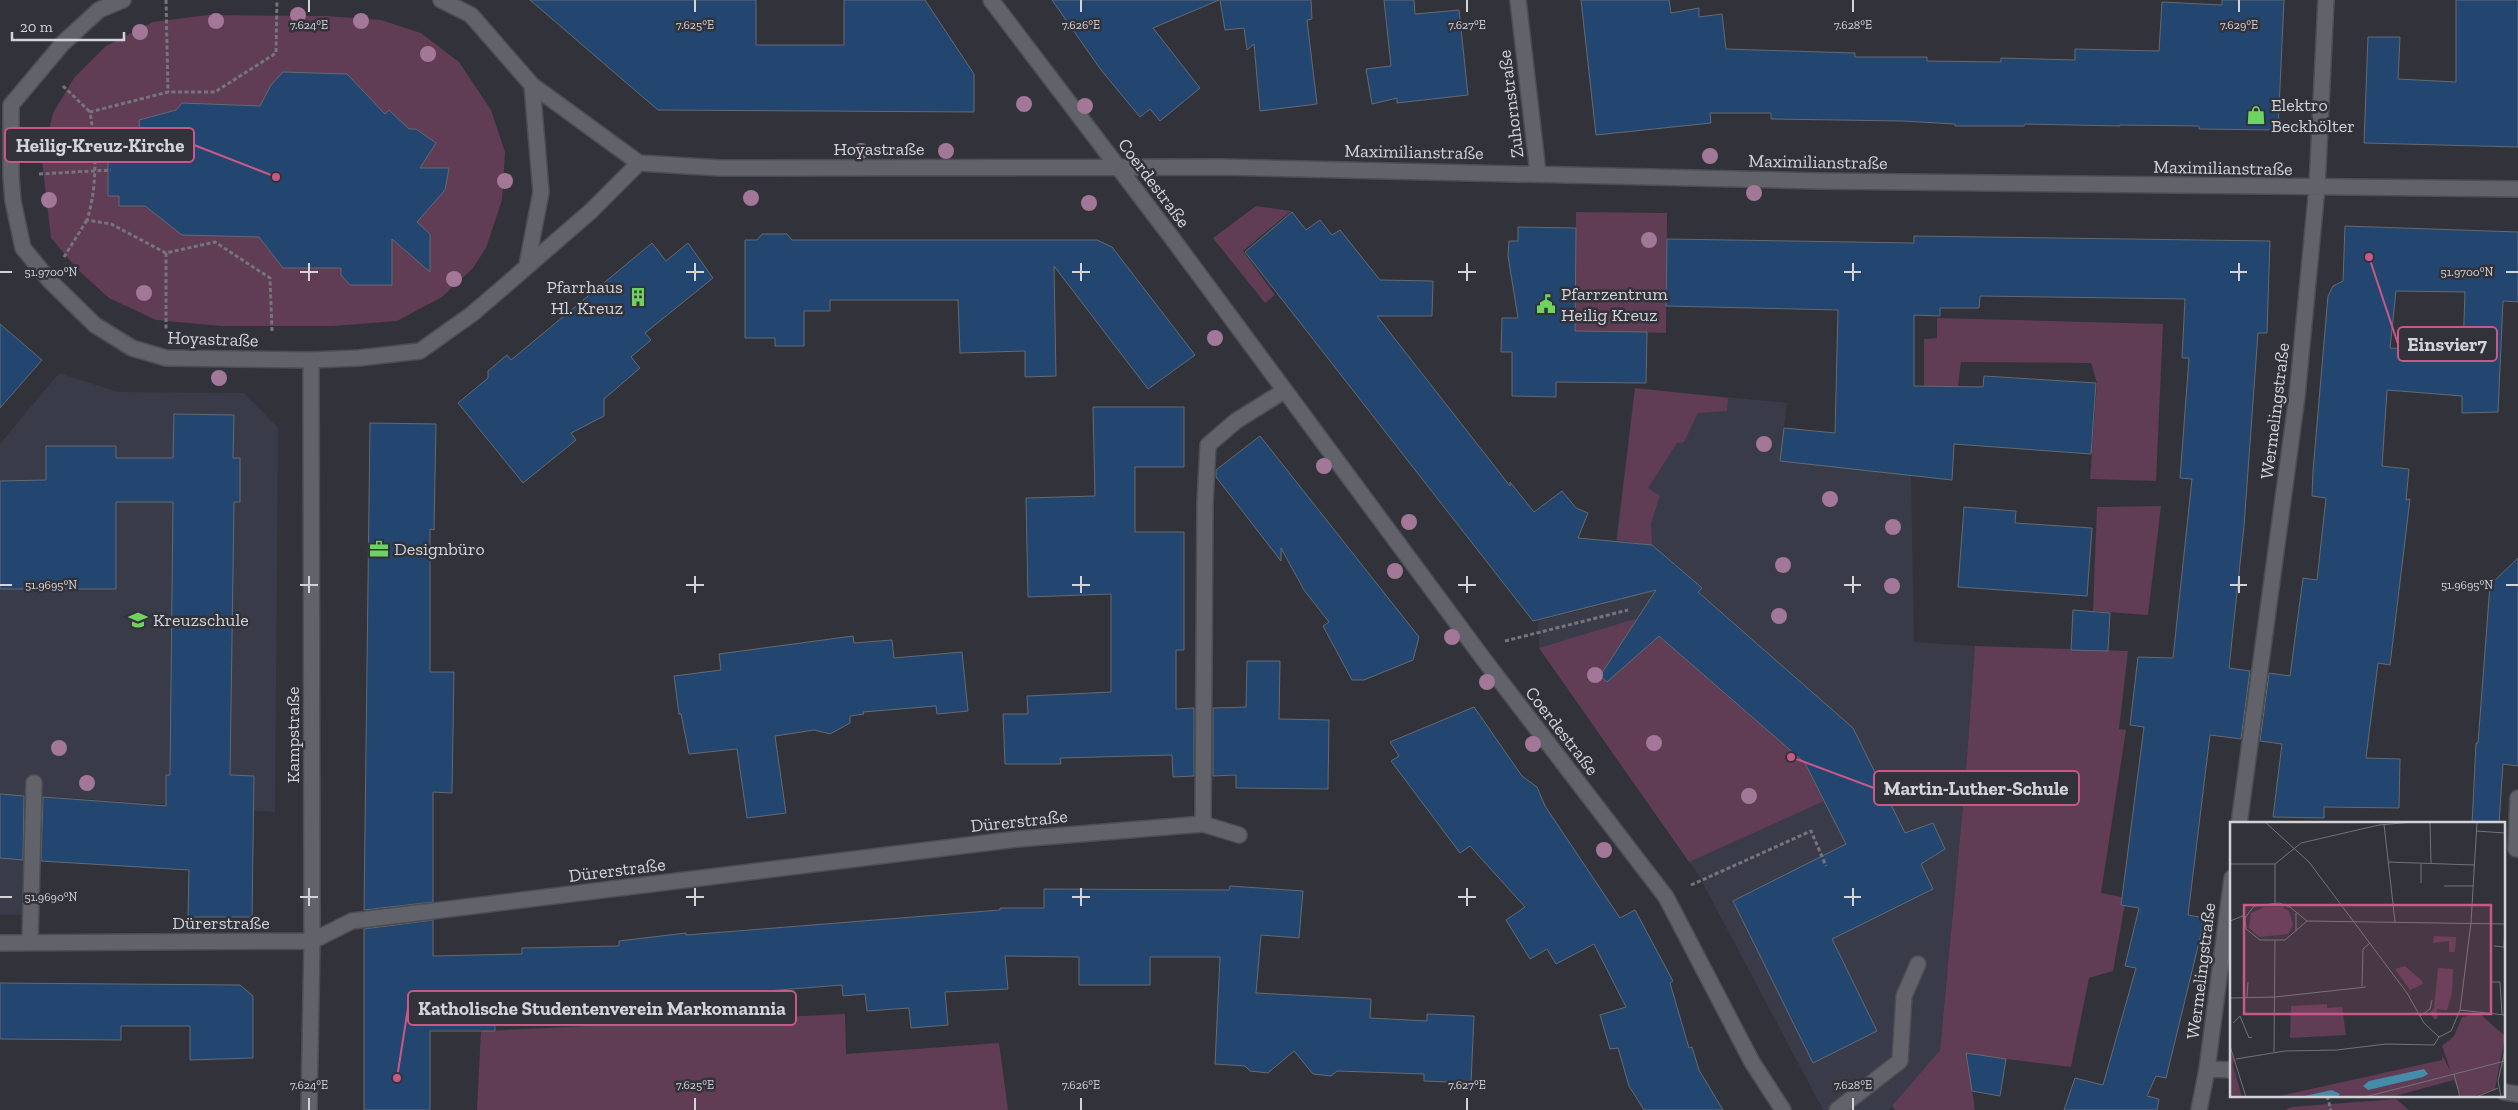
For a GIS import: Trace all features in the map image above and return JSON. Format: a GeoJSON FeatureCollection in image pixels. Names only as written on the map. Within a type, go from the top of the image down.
{"type":"FeatureCollection","features":[{"type":"Feature","properties":{"kind":"street","name":"Hoyastraße"},"geometry":{"type":"LineString","coordinates":[[123,0],[98,10],[63,43],[6,108],[13,202],[23,248],[50,282],[96,325],[132,348],[166,358],[311,360],[359,358],[420,351],[472,314],[591,211],[639,163],[720,168],[1118,167]]}},
{"type":"Feature","properties":{"kind":"street"},"geometry":{"type":"LineString","coordinates":[[440,0],[471,15],[532,85],[639,163]]}},
{"type":"Feature","properties":{"kind":"street","name":"Coerdestraße"},"geometry":{"type":"LineString","coordinates":[[991,0],[1118,167],[1476,648],[1666,897],[1752,1062],[1784,1110]]}},
{"type":"Feature","properties":{"kind":"street","name":"Zuhornstraße"},"geometry":{"type":"LineString","coordinates":[[1518,0],[1538,173]]}},
{"type":"Feature","properties":{"kind":"street","name":"Wermelingstraße"},"geometry":{"type":"LineString","coordinates":[[2239,822],[2295,406],[2317,187],[2326,0]]}},
{"type":"Feature","properties":{"kind":"street"},"geometry":{"type":"LineString","coordinates":[[527,265],[541,192],[532,85]]}},
{"type":"Feature","properties":{"kind":"street","name":"Maximilianstraße"},"geometry":{"type":"LineString","coordinates":[[1118,167],[1538,173],[1840,181],[2518,189]]}},
{"type":"Feature","properties":{"kind":"street","name":"Kampstraße"},"geometry":{"type":"LineString","coordinates":[[309,1110],[312,941],[311,360]]}},
{"type":"Feature","properties":{"kind":"street"},"geometry":{"type":"LineString","coordinates":[[1203,824],[1205,503],[1208,444],[1236,421],[1284,392]]}},
{"type":"Feature","properties":{"kind":"street"},"geometry":{"type":"LineString","coordinates":[[30,943],[34,783]]}},
{"type":"Feature","properties":{"kind":"street"},"geometry":{"type":"LineString","coordinates":[[2516,850],[2518,798]]}},
{"type":"Feature","properties":{"kind":"street","name":"Dürerstraße"},"geometry":{"type":"LineString","coordinates":[[0,943],[312,941],[352,921],[1018,839],[1203,824],[1239,835]]}},
{"type":"Feature","properties":{"kind":"street","name":"Wermelingstraße"},"geometry":{"type":"LineString","coordinates":[[2198,1110],[2207,1069],[2230,893]]}},
{"type":"Feature","properties":{"kind":"street"},"geometry":{"type":"LineString","coordinates":[[1837,1110],[1900,1061],[1904,996],[1918,964]]}},
{"type":"Feature","properties":{"kind":"street"},"geometry":{"type":"LineString","coordinates":[[2207,1069],[2230,1070]]}},
{"type":"Feature","properties":{"kind":"path"},"geometry":{"type":"LineString","coordinates":[[166,0],[168,92]]}},
{"type":"Feature","properties":{"kind":"path"},"geometry":{"type":"LineString","coordinates":[[90,112],[168,92],[215,92],[276,53],[277,0]]}},
{"type":"Feature","properties":{"kind":"path"},"geometry":{"type":"LineString","coordinates":[[43,67],[90,112],[94,137],[93,202],[87,220],[50,282]]}},
{"type":"Feature","properties":{"kind":"path"},"geometry":{"type":"LineString","coordinates":[[10,176],[95,169],[111,170]]}},
{"type":"Feature","properties":{"kind":"path"},"geometry":{"type":"LineString","coordinates":[[87,220],[110,224],[166,253],[215,242],[270,278],[273,360]]}},
{"type":"Feature","properties":{"kind":"path"},"geometry":{"type":"LineString","coordinates":[[166,253],[166,358]]}},
{"type":"Feature","properties":{"kind":"path"},"geometry":{"type":"LineString","coordinates":[[1476,648],[1628,610]]}},
{"type":"Feature","properties":{"kind":"path"},"geometry":{"type":"LineString","coordinates":[[1666,897],[1811,831],[1826,866]]}},
{"type":"Feature","properties":{"kind":"shaded area"},"geometry":{"type":"Polygon","coordinates":[[[208,15],[326,16],[381,20],[421,33],[459,62],[491,110],[505,152],[502,200],[486,248],[473,268],[442,297],[397,321],[333,326],[221,326],[156,320],[109,298],[78,270],[51,238],[42,161],[53,113],[74,78],[106,46],[153,22],[208,15]]]}},
{"type":"Feature","properties":{"kind":"shaded area"},"geometry":{"type":"Polygon","coordinates":[[[1256,206],[1291,211],[1243,251],[1275,295],[1265,303],[1213,238],[1256,206]]]}},
{"type":"Feature","properties":{"kind":"shaded area"},"geometry":{"type":"Polygon","coordinates":[[[1576,212],[1667,213],[1666,333],[1575,331],[1576,212]]]}},
{"type":"Feature","properties":{"kind":"shaded area"},"geometry":{"type":"Polygon","coordinates":[[[1937,318],[2163,324],[2156,481],[2090,479],[2097,383],[2091,363],[1961,362],[1958,386],[1924,386],[1924,339],[1937,338],[1937,318]]]}},
{"type":"Feature","properties":{"kind":"shaded area","name":"Kreuzschule"},"geometry":{"type":"Polygon","coordinates":[[[59,373],[118,392],[244,393],[278,428],[275,812],[41,796],[38,914],[0,915],[0,444],[59,373]]]}},
{"type":"Feature","properties":{"kind":"shaded area"},"geometry":{"type":"Polygon","coordinates":[[[1635,388],[1787,403],[1780,461],[1911,475],[1914,642],[1975,646],[1965,784],[1940,1050],[1889,1110],[1823,1110],[1698,874],[1539,648],[1538,621],[1608,603],[1635,388]]]}},
{"type":"Feature","properties":{"kind":"shaded area"},"geometry":{"type":"Polygon","coordinates":[[[1635,388],[1728,398],[1727,411],[1698,413],[1684,442],[1677,443],[1648,488],[1660,496],[1651,523],[1652,545],[1617,540],[1635,388]]]}},
{"type":"Feature","properties":{"kind":"shaded area"},"geometry":{"type":"Polygon","coordinates":[[[2161,506],[2148,615],[2093,611],[2097,507],[2161,506]]]}},
{"type":"Feature","properties":{"kind":"shaded area"},"geometry":{"type":"Polygon","coordinates":[[[1638,618],[1631,630],[1649,645],[1659,636],[1805,763],[1824,801],[1689,862],[1539,648],[1638,618]]]}},
{"type":"Feature","properties":{"kind":"shaded area"},"geometry":{"type":"Polygon","coordinates":[[[1975,646],[2128,651],[2119,729],[2126,730],[2101,893],[2126,898],[2113,971],[2089,978],[2071,1067],[1967,1054],[1975,1110],[1895,1110],[1892,1106],[1940,1050],[1965,784],[1975,646]]]}},
{"type":"Feature","properties":{"kind":"shaded area"},"geometry":{"type":"Polygon","coordinates":[[[845,1014],[846,1054],[999,1043],[1008,1110],[477,1110],[481,1031],[845,1014]]]}},
{"type":"Feature","properties":{"kind":"shaded area"},"geometry":{"type":"Polygon","coordinates":[[[2396,1099],[2409,1110],[2285,1110],[2292,1107],[2396,1099]]]}},
{"type":"Feature","properties":{"kind":"building"},"geometry":{"type":"Polygon","coordinates":[[[530,0],[756,0],[756,45],[844,45],[844,0],[925,0],[974,74],[974,112],[658,110],[530,0]]]}},
{"type":"Feature","properties":{"kind":"building"},"geometry":{"type":"Polygon","coordinates":[[[1052,0],[1219,0],[1153,28],[1200,88],[1160,121],[1150,109],[1140,117],[1101,70],[1052,0]]]}},
{"type":"Feature","properties":{"kind":"building"},"geometry":{"type":"Polygon","coordinates":[[[1220,0],[1311,0],[1312,19],[1307,20],[1317,104],[1260,111],[1254,44],[1247,50],[1244,28],[1225,30],[1220,0]]]}},
{"type":"Feature","properties":{"kind":"building"},"geometry":{"type":"Polygon","coordinates":[[[1384,0],[1414,0],[1415,14],[1459,10],[1468,95],[1397,103],[1397,98],[1372,104],[1366,69],[1391,66],[1384,0]]]}},
{"type":"Feature","properties":{"kind":"building"},"geometry":{"type":"Polygon","coordinates":[[[1581,0],[1669,0],[1671,13],[1699,8],[1699,17],[1722,14],[1726,49],[1855,53],[1855,57],[1927,57],[1927,61],[2001,62],[2001,58],[2075,60],[2075,49],[2159,51],[2162,2],[2222,5],[2222,0],[2284,0],[2278,130],[2120,125],[2025,124],[2024,126],[1955,126],[1955,124],[1902,121],[1771,119],[1771,113],[1710,113],[1711,123],[1596,135],[1581,0]]]}},
{"type":"Feature","properties":{"kind":"building"},"geometry":{"type":"Polygon","coordinates":[[[2456,0],[2518,0],[2518,147],[2364,143],[2368,37],[2400,37],[2398,79],[2456,82],[2456,0]]]}},
{"type":"Feature","properties":{"kind":"building"},"geometry":{"type":"Polygon","coordinates":[[[283,72],[347,74],[385,114],[389,110],[409,129],[416,129],[436,143],[420,168],[449,168],[445,190],[417,222],[430,234],[430,272],[392,239],[392,285],[350,285],[341,275],[341,268],[283,268],[259,237],[182,235],[145,206],[119,206],[119,196],[108,196],[108,144],[119,142],[119,133],[140,135],[139,120],[176,110],[182,103],[260,106],[271,85],[283,72]]]}},
{"type":"Feature","properties":{"kind":"building"},"geometry":{"type":"Polygon","coordinates":[[[1292,212],[1306,230],[1320,220],[1332,235],[1340,230],[1380,280],[1433,281],[1432,316],[1377,316],[1510,486],[1510,482],[1534,512],[1562,491],[1576,508],[1588,513],[1578,538],[1652,545],[1702,588],[1698,592],[1853,728],[1905,833],[1933,823],[1945,849],[1921,864],[1933,889],[1832,939],[1877,1031],[1813,1063],[1733,901],[1846,844],[1805,763],[1659,636],[1607,682],[1600,676],[1656,590],[1533,621],[1245,252],[1292,212]]]}},
{"type":"Feature","properties":{"kind":"building"},"geometry":{"type":"Polygon","coordinates":[[[2345,226],[2518,232],[2518,302],[2503,301],[2498,412],[2462,413],[2462,396],[2387,390],[2382,466],[2409,469],[2406,500],[2410,499],[2390,665],[2378,663],[2366,758],[2400,759],[2399,808],[2324,807],[2324,818],[2273,817],[2282,744],[2260,741],[2269,673],[2290,676],[2303,578],[2317,580],[2326,498],[2312,496],[2328,296],[2333,286],[2343,281],[2345,226]],[[2396,291],[2390,348],[2463,351],[2465,292],[2396,291]]]}},
{"type":"Feature","properties":{"kind":"building","name":"Pfarrzentrum Heilig Kreuz"},"geometry":{"type":"Polygon","coordinates":[[[1518,227],[1576,228],[1575,331],[1647,332],[1646,383],[1556,382],[1556,397],[1512,396],[1512,352],[1501,352],[1502,318],[1518,318],[1508,256],[1509,241],[1518,241],[1518,227]]]}},
{"type":"Feature","properties":{"kind":"building"},"geometry":{"type":"Polygon","coordinates":[[[762,234],[787,234],[792,240],[1097,240],[1112,247],[1195,355],[1148,389],[1054,266],[1056,376],[1025,377],[1025,351],[960,353],[958,300],[830,300],[830,311],[804,311],[804,346],[775,346],[775,338],[745,338],[745,240],[757,240],[762,234]]]}},
{"type":"Feature","properties":{"kind":"building"},"geometry":{"type":"Polygon","coordinates":[[[1914,236],[2270,241],[2267,333],[2258,333],[2244,526],[2229,668],[2250,671],[2241,739],[2210,735],[2188,915],[2205,918],[2166,1078],[2156,1076],[2147,1096],[2159,1099],[2157,1110],[2064,1110],[2075,1078],[2103,1085],[2136,968],[2125,966],[2139,908],[2121,905],[2144,727],[2130,725],[2138,657],[2173,658],[2192,479],[2180,478],[2189,358],[2182,358],[2185,299],[1980,296],[1979,308],[1940,308],[1940,316],[1914,315],[1914,386],[1983,387],[1984,376],[2096,383],[2091,454],[1954,444],[1952,480],[1780,461],[1784,428],[1835,433],[1838,310],[1666,306],[1667,239],[1914,243],[1914,236]]]}},
{"type":"Feature","properties":{"kind":"building"},"geometry":{"type":"Polygon","coordinates":[[[652,243],[666,261],[688,243],[713,278],[645,333],[651,340],[631,357],[640,368],[604,399],[604,416],[571,433],[576,440],[523,483],[458,403],[488,378],[488,371],[507,355],[511,360],[652,243]]]}},
{"type":"Feature","properties":{"kind":"building"},"geometry":{"type":"Polygon","coordinates":[[[0,324],[42,360],[0,408],[0,324]]]}},
{"type":"Feature","properties":{"kind":"building"},"geometry":{"type":"Polygon","coordinates":[[[1093,407],[1184,407],[1184,467],[1135,467],[1135,532],[1184,532],[1184,650],[1176,650],[1176,709],[1194,708],[1194,776],[1173,777],[1172,755],[1060,758],[1061,764],[1005,764],[1003,714],[1028,714],[1027,696],[1111,692],[1111,594],[1028,597],[1026,498],[1095,496],[1093,407]]]}},
{"type":"Feature","properties":{"kind":"building"},"geometry":{"type":"Polygon","coordinates":[[[174,414],[234,415],[233,458],[240,458],[240,502],[234,502],[230,775],[254,776],[252,917],[188,917],[189,870],[41,861],[43,797],[166,806],[166,775],[170,775],[173,502],[116,502],[116,589],[0,589],[0,481],[46,480],[46,446],[116,446],[116,458],[173,458],[174,414]]]}},
{"type":"Feature","properties":{"kind":"building"},"geometry":{"type":"Polygon","coordinates":[[[370,423],[436,424],[434,530],[430,529],[430,672],[454,672],[452,793],[433,792],[433,902],[364,910],[370,423]]]}},
{"type":"Feature","properties":{"kind":"building"},"geometry":{"type":"Polygon","coordinates":[[[1260,436],[1419,637],[1413,660],[1364,680],[1352,680],[1323,626],[1329,622],[1304,590],[1281,548],[1281,561],[1216,477],[1216,470],[1260,436]]]}},
{"type":"Feature","properties":{"kind":"building"},"geometry":{"type":"Polygon","coordinates":[[[1964,507],[2016,511],[2015,523],[2092,528],[2087,596],[1958,587],[1964,507]]]}},
{"type":"Feature","properties":{"kind":"building"},"geometry":{"type":"Polygon","coordinates":[[[2518,558],[2518,766],[2503,764],[2499,822],[2472,822],[2476,743],[2478,743],[2490,585],[2518,558]]]}},
{"type":"Feature","properties":{"kind":"building"},"geometry":{"type":"Polygon","coordinates":[[[2073,610],[2110,613],[2108,651],[2071,650],[2073,610]]]}},
{"type":"Feature","properties":{"kind":"building"},"geometry":{"type":"Polygon","coordinates":[[[853,636],[854,643],[892,640],[894,658],[962,652],[968,711],[937,714],[936,706],[863,712],[864,714],[850,716],[850,723],[830,734],[814,730],[775,736],[786,813],[747,818],[737,749],[689,754],[681,714],[679,714],[674,676],[721,670],[719,654],[853,636]]]}},
{"type":"Feature","properties":{"kind":"building"},"geometry":{"type":"Polygon","coordinates":[[[1247,661],[1280,661],[1279,719],[1329,720],[1328,789],[1236,788],[1236,775],[1213,776],[1213,708],[1246,707],[1247,661]]]}},
{"type":"Feature","properties":{"kind":"building"},"geometry":{"type":"Polygon","coordinates":[[[1474,707],[1522,776],[1537,787],[1545,806],[1620,918],[1635,910],[1673,981],[1670,983],[1689,1048],[1692,1047],[1699,1070],[1723,1110],[1644,1110],[1629,1086],[1618,1048],[1610,1049],[1600,1015],[1626,1007],[1594,944],[1556,964],[1547,949],[1530,959],[1506,920],[1525,907],[1470,846],[1460,853],[1391,761],[1399,756],[1390,742],[1474,707]]]}},
{"type":"Feature","properties":{"kind":"building"},"geometry":{"type":"Polygon","coordinates":[[[0,794],[24,796],[23,860],[0,858],[0,794]]]}},
{"type":"Feature","properties":{"kind":"building"},"geometry":{"type":"Polygon","coordinates":[[[1230,886],[1303,891],[1299,938],[1261,935],[1256,993],[1371,999],[1370,1018],[1427,1021],[1427,1014],[1474,1016],[1471,1083],[1424,1081],[1424,1074],[1337,1071],[1331,1076],[1313,1074],[1294,1051],[1268,1073],[1250,1071],[1245,1066],[1215,1064],[1220,957],[1150,957],[1150,985],[1079,985],[1079,957],[1005,956],[1008,989],[945,992],[948,1025],[911,1028],[909,1008],[867,1011],[865,994],[843,996],[842,985],[690,997],[690,999],[625,1005],[624,1003],[606,1005],[605,997],[494,999],[495,1031],[430,1031],[430,1110],[364,1110],[364,929],[433,920],[433,956],[522,954],[522,948],[619,946],[619,941],[686,933],[686,935],[762,929],[1000,910],[1000,908],[1044,908],[1044,889],[1229,890],[1230,886]]]}},
{"type":"Feature","properties":{"kind":"building"},"geometry":{"type":"Polygon","coordinates":[[[0,983],[240,985],[253,996],[253,1058],[190,1060],[190,1026],[121,1026],[121,1040],[0,1039],[0,983]]]}},
{"type":"Feature","properties":{"kind":"building"},"geometry":{"type":"Polygon","coordinates":[[[1966,1053],[2006,1059],[2000,1096],[1972,1091],[1966,1053]]]}},
{"type":"Feature","properties":{"kind":"place","name":"Elektro Beckhölter"},"geometry":{"type":"Point","coordinates":[2256,115]}},
{"type":"Feature","properties":{"kind":"place","name":"Heilig-Kreuz-Kirche"},"geometry":{"type":"Point","coordinates":[276,177]}},
{"type":"Feature","properties":{"kind":"place","name":"Einsvier7"},"geometry":{"type":"Point","coordinates":[2369,257]}},
{"type":"Feature","properties":{"kind":"place","name":"Pfarrhaus Hl. Kreuz"},"geometry":{"type":"Point","coordinates":[638,297]}},
{"type":"Feature","properties":{"kind":"place","name":"Pfarrzentrum Heilig Kreuz"},"geometry":{"type":"Point","coordinates":[1546,304]}},
{"type":"Feature","properties":{"kind":"place","name":"Designbüro"},"geometry":{"type":"Point","coordinates":[379,549]}},
{"type":"Feature","properties":{"kind":"place","name":"Kreuzschule"},"geometry":{"type":"Point","coordinates":[138,620]}},
{"type":"Feature","properties":{"kind":"place","name":"Martin-Luther-Schule"},"geometry":{"type":"Point","coordinates":[1791,757]}},
{"type":"Feature","properties":{"kind":"place","name":"Katholische Studentenverein Markomannia"},"geometry":{"type":"Point","coordinates":[397,1078]}}]}
